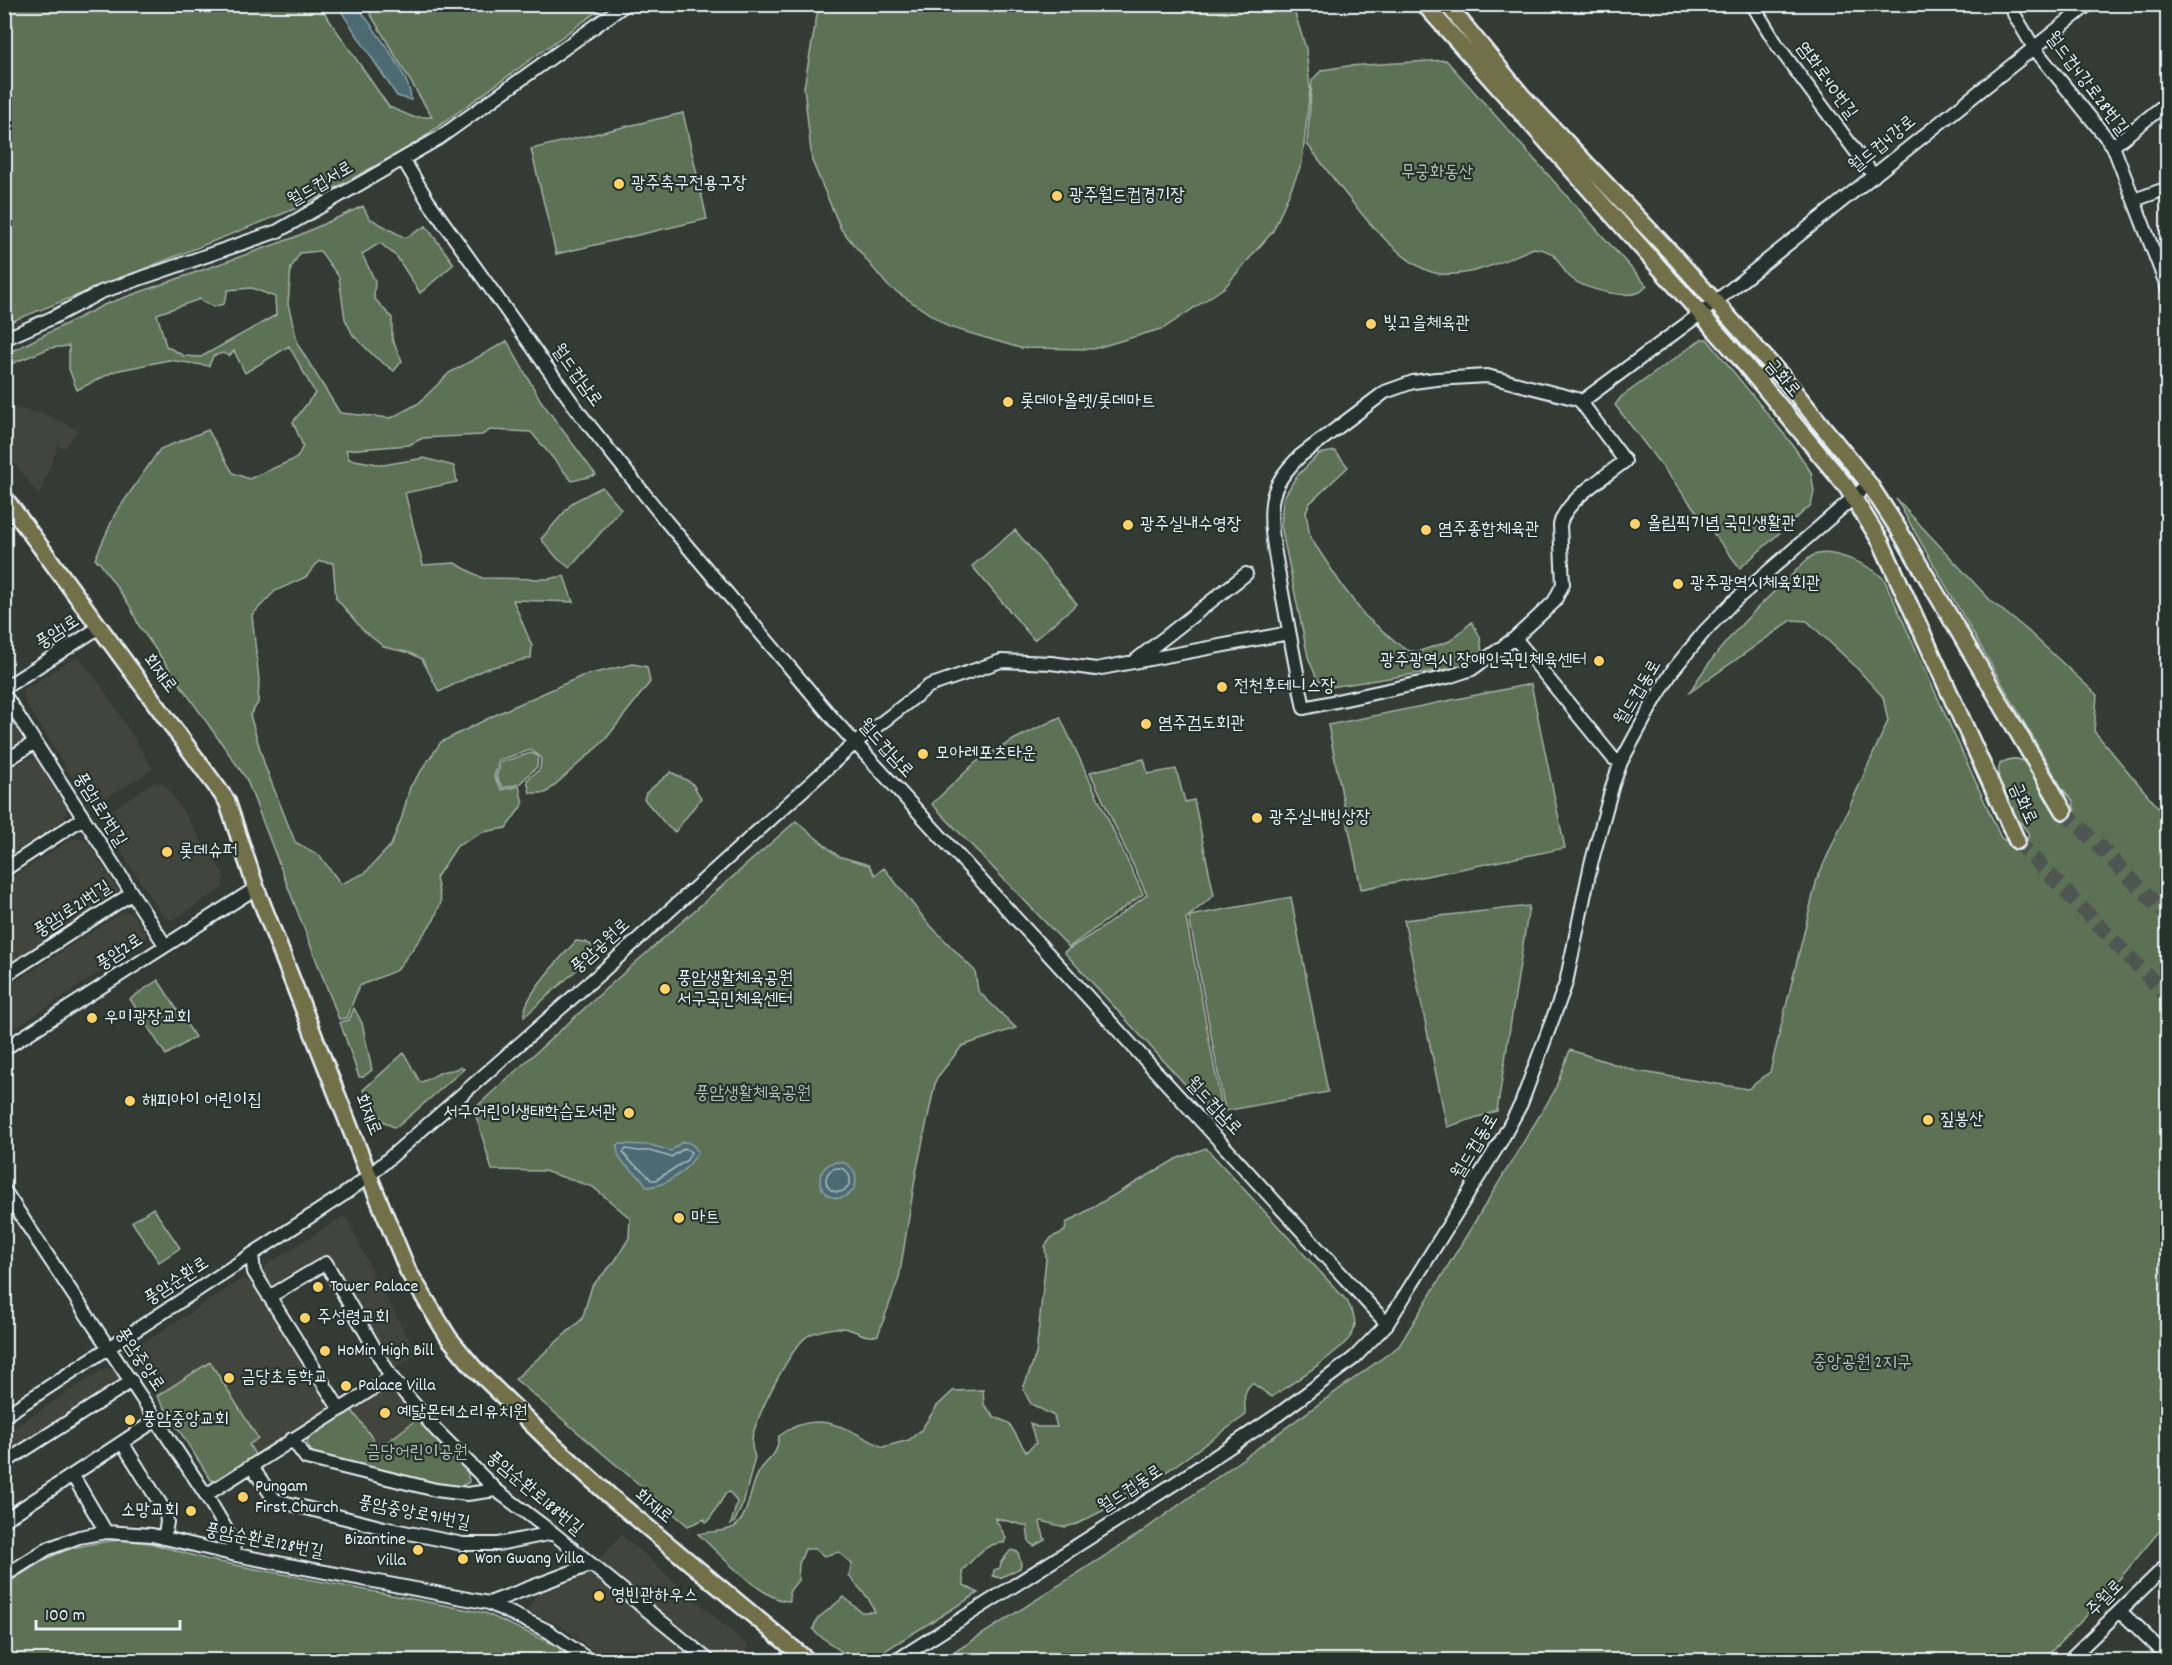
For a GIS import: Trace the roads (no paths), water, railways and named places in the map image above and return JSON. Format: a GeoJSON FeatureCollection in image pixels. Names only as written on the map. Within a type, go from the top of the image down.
{"type":"FeatureCollection","features":[{"type":"Feature","properties":{"kind":"main road","name":"금화로"},"geometry":{"type":"LineString","coordinates":[[1424,4],[1733,350],[1854,496],[1881,542],[2017,841]]}},
{"type":"Feature","properties":{"kind":"main road","name":"금화로"},"geometry":{"type":"LineString","coordinates":[[1447,4],[1523,96],[1673,255],[1785,380],[1869,484],[1899,530],[2064,811]]}},
{"type":"Feature","properties":{"kind":"main road","name":"회재로"},"geometry":{"type":"LineString","coordinates":[[4,497],[227,801],[256,888],[369,1176],[408,1271],[444,1330],[474,1368],[611,1497],[807,1660]]}},
{"type":"Feature","properties":{"kind":"street","name":"월드컵서로"},"geometry":{"type":"LineString","coordinates":[[4,339],[52,318],[101,292],[278,231],[439,138],[626,4]]}},
{"type":"Feature","properties":{"kind":"street","name":"염화로40번길"},"geometry":{"type":"LineString","coordinates":[[1752,4],[1777,45],[1874,176]]}},
{"type":"Feature","properties":{"kind":"street","name":"월드컵4강로28번길"},"geometry":{"type":"LineString","coordinates":[[2012,4],[2017,20],[2034,48],[2113,146],[2168,289]]}},
{"type":"Feature","properties":{"kind":"street","name":"월드컵4강로"},"geometry":{"type":"LineString","coordinates":[[1581,402],[1700,314],[2089,4]]}},
{"type":"Feature","properties":{"kind":"street"},"geometry":{"type":"LineString","coordinates":[[2113,146],[2168,102]]}},
{"type":"Feature","properties":{"kind":"street","name":"월드컵남로"},"geometry":{"type":"LineString","coordinates":[[403,159],[428,201],[581,415],[666,521],[855,742],[1387,1324]]}},
{"type":"Feature","properties":{"kind":"street"},"geometry":{"type":"LineString","coordinates":[[2134,200],[2168,188]]}},
{"type":"Feature","properties":{"kind":"street"},"geometry":{"type":"LineString","coordinates":[[1487,376],[1581,402],[1625,461],[1574,501],[1562,516],[1560,525],[1562,588],[1554,602],[1515,638],[1489,658],[1462,673],[1304,708],[1272,531],[1272,502],[1275,489],[1291,465],[1329,433],[1385,392],[1413,382],[1487,376]]}},
{"type":"Feature","properties":{"kind":"street","name":"월드컵동로"},"geometry":{"type":"LineString","coordinates":[[897,1660],[1177,1482],[1279,1414],[1354,1358],[1387,1324],[1501,1141],[1521,1104],[1566,983],[1591,864],[1621,762],[1673,670],[1704,632],[1732,603],[1869,484]]}},
{"type":"Feature","properties":{"kind":"street"},"geometry":{"type":"LineString","coordinates":[[1135,661],[1246,574]]}},
{"type":"Feature","properties":{"kind":"street","name":"풍암1로"},"geometry":{"type":"LineString","coordinates":[[4,688],[100,627]]}},
{"type":"Feature","properties":{"kind":"street","name":"풍암공원로"},"geometry":{"type":"LineString","coordinates":[[369,1176],[604,970],[855,742],[929,686],[1001,661],[1051,663],[1096,669],[1289,633]]}},
{"type":"Feature","properties":{"kind":"street"},"geometry":{"type":"LineString","coordinates":[[1515,638],[1613,758],[1621,762]]}},
{"type":"Feature","properties":{"kind":"street","name":"풍암1로7번길"},"geometry":{"type":"LineString","coordinates":[[4,694],[165,945]]}},
{"type":"Feature","properties":{"kind":"street"},"geometry":{"type":"LineString","coordinates":[[4,762],[35,742]]}},
{"type":"Feature","properties":{"kind":"street"},"geometry":{"type":"LineString","coordinates":[[4,870],[83,818]]}},
{"type":"Feature","properties":{"kind":"street","name":"풍암2로"},"geometry":{"type":"LineString","coordinates":[[4,1049],[256,888]]}},
{"type":"Feature","properties":{"kind":"street","name":"풍암1로21번길"},"geometry":{"type":"LineString","coordinates":[[4,976],[131,894]]}},
{"type":"Feature","properties":{"kind":"street","name":"풍암순환로"},"geometry":{"type":"LineString","coordinates":[[4,1416],[369,1176]]}},
{"type":"Feature","properties":{"kind":"street","name":"풍암중앙로"},"geometry":{"type":"LineString","coordinates":[[4,1190],[206,1496],[226,1529],[236,1555]]}},
{"type":"Feature","properties":{"kind":"street"},"geometry":{"type":"LineString","coordinates":[[252,1255],[254,1272],[340,1410]]}},
{"type":"Feature","properties":{"kind":"street","name":"풍암순환로188번길"},"geometry":{"type":"LineString","coordinates":[[269,1297],[326,1263],[391,1377],[422,1414],[496,1490],[553,1533],[708,1660]]}},
{"type":"Feature","properties":{"kind":"street"},"geometry":{"type":"LineString","coordinates":[[206,1496],[391,1377]]}},
{"type":"Feature","properties":{"kind":"street"},"geometry":{"type":"LineString","coordinates":[[4,1463],[132,1381]]}},
{"type":"Feature","properties":{"kind":"street"},"geometry":{"type":"LineString","coordinates":[[4,1520],[156,1420]]}},
{"type":"Feature","properties":{"kind":"street","name":"풍암중앙로91번길"},"geometry":{"type":"LineString","coordinates":[[292,1439],[306,1458],[337,1466],[436,1490],[467,1494],[496,1490]]}},
{"type":"Feature","properties":{"kind":"street"},"geometry":{"type":"LineString","coordinates":[[123,1443],[166,1513],[164,1538]]}},
{"type":"Feature","properties":{"kind":"street","name":"풍암중앙로91번길"},"geometry":{"type":"LineString","coordinates":[[251,1466],[275,1500],[384,1528],[463,1544],[498,1544],[553,1533]]}},
{"type":"Feature","properties":{"kind":"street"},"geometry":{"type":"LineString","coordinates":[[73,1476],[106,1532]]}},
{"type":"Feature","properties":{"kind":"street","name":"풍암순환로128번길"},"geometry":{"type":"LineString","coordinates":[[4,1576],[62,1543],[79,1537],[106,1532],[136,1533],[236,1555],[489,1603],[548,1631],[589,1660]]}},
{"type":"Feature","properties":{"kind":"street","name":"주월로"},"geometry":{"type":"LineString","coordinates":[[2069,1660],[2168,1564]]}},
{"type":"Feature","properties":{"kind":"street"},"geometry":{"type":"LineString","coordinates":[[489,1603],[590,1565]]}},
{"type":"Feature","properties":{"kind":"street"},"geometry":{"type":"LineString","coordinates":[[2120,1611],[2168,1657]]}},
{"type":"Feature","properties":{"kind":"water"},"geometry":{"type":"Polygon","coordinates":[[[337,5],[357,5],[405,77],[411,100],[397,96],[337,5]]]}},
{"type":"Feature","properties":{"kind":"water"},"geometry":{"type":"Polygon","coordinates":[[[682,1142],[690,1143],[695,1147],[698,1152],[694,1159],[677,1176],[662,1184],[647,1187],[639,1176],[620,1159],[617,1146],[619,1144],[650,1145],[671,1151],[682,1142]]]}},
{"type":"Feature","properties":{"kind":"water"},"geometry":{"type":"Polygon","coordinates":[[[838,1162],[851,1167],[856,1180],[851,1193],[838,1198],[825,1193],[820,1180],[825,1167],[838,1162]]]}},
{"type":"Feature","properties":{"kind":"tunnel"},"geometry":{"type":"LineString","coordinates":[[2064,811],[2168,916]]}},
{"type":"Feature","properties":{"kind":"tunnel"},"geometry":{"type":"LineString","coordinates":[[2017,841],[2168,997]]}},
{"type":"Feature","properties":{"kind":"place","name":"광주축구전용구장"},"geometry":{"type":"Point","coordinates":[619,184]}},
{"type":"Feature","properties":{"kind":"place","name":"광주월드컵경기장"},"geometry":{"type":"Point","coordinates":[1057,196]}},
{"type":"Feature","properties":{"kind":"place","name":"빛고을체육관"},"geometry":{"type":"Point","coordinates":[1371,324]}},
{"type":"Feature","properties":{"kind":"place","name":"롯데아올렛/롯데마트"},"geometry":{"type":"Point","coordinates":[1008,402]}},
{"type":"Feature","properties":{"kind":"place","name":"올림픽기념 국민생활관"},"geometry":{"type":"Point","coordinates":[1635,524]}},
{"type":"Feature","properties":{"kind":"place","name":"광주실내수영장"},"geometry":{"type":"Point","coordinates":[1128,525]}},
{"type":"Feature","properties":{"kind":"place","name":"염주종합체육관"},"geometry":{"type":"Point","coordinates":[1426,530]}},
{"type":"Feature","properties":{"kind":"place","name":"광주광역시체육회관"},"geometry":{"type":"Point","coordinates":[1678,584]}},
{"type":"Feature","properties":{"kind":"place","name":"광주광역시 장애인국민체육센터"},"geometry":{"type":"Point","coordinates":[1599,661]}},
{"type":"Feature","properties":{"kind":"place","name":"전천후테니스장"},"geometry":{"type":"Point","coordinates":[1222,687]}},
{"type":"Feature","properties":{"kind":"place","name":"염주검도회관"},"geometry":{"type":"Point","coordinates":[1146,724]}},
{"type":"Feature","properties":{"kind":"place","name":"모아레포츠타운"},"geometry":{"type":"Point","coordinates":[923,754]}},
{"type":"Feature","properties":{"kind":"place","name":"광주실내빙상장"},"geometry":{"type":"Point","coordinates":[1257,818]}},
{"type":"Feature","properties":{"kind":"place","name":"롯데슈퍼"},"geometry":{"type":"Point","coordinates":[167,852]}},
{"type":"Feature","properties":{"kind":"place","name":"풍암생활체육공원 서구국민체육센터"},"geometry":{"type":"Point","coordinates":[665,989]}},
{"type":"Feature","properties":{"kind":"place","name":"우미광장교회"},"geometry":{"type":"Point","coordinates":[92,1018]}},
{"type":"Feature","properties":{"kind":"place","name":"해피아이 어린이집"},"geometry":{"type":"Point","coordinates":[130,1101]}},
{"type":"Feature","properties":{"kind":"place","name":"서구어린이생태학습도서관"},"geometry":{"type":"Point","coordinates":[629,1113]}},
{"type":"Feature","properties":{"kind":"place","name":"짚봉산"},"geometry":{"type":"Point","coordinates":[1928,1120]}},
{"type":"Feature","properties":{"kind":"place","name":"마트"},"geometry":{"type":"Point","coordinates":[679,1218]}},
{"type":"Feature","properties":{"kind":"place","name":"Tower Palace"},"geometry":{"type":"Point","coordinates":[318,1287]}},
{"type":"Feature","properties":{"kind":"place","name":"주성령교회"},"geometry":{"type":"Point","coordinates":[305,1318]}},
{"type":"Feature","properties":{"kind":"place","name":"HoMin High Bill"},"geometry":{"type":"Point","coordinates":[325,1351]}},
{"type":"Feature","properties":{"kind":"place","name":"금당초등학교"},"geometry":{"type":"Point","coordinates":[229,1378]}},
{"type":"Feature","properties":{"kind":"place","name":"Palace Villa"},"geometry":{"type":"Point","coordinates":[346,1386]}},
{"type":"Feature","properties":{"kind":"place","name":"예닮몬테소리유치원"},"geometry":{"type":"Point","coordinates":[385,1413]}},
{"type":"Feature","properties":{"kind":"place","name":"풍암중앙교회"},"geometry":{"type":"Point","coordinates":[130,1420]}},
{"type":"Feature","properties":{"kind":"place","name":"Pungam First Church"},"geometry":{"type":"Point","coordinates":[243,1497]}},
{"type":"Feature","properties":{"kind":"place","name":"소망교회"},"geometry":{"type":"Point","coordinates":[191,1511]}},
{"type":"Feature","properties":{"kind":"place","name":"Bizantine Villa"},"geometry":{"type":"Point","coordinates":[418,1550]}},
{"type":"Feature","properties":{"kind":"place","name":"Won Gwang Villa"},"geometry":{"type":"Point","coordinates":[463,1559]}},
{"type":"Feature","properties":{"kind":"place","name":"영빈관하우스"},"geometry":{"type":"Point","coordinates":[599,1596]}},
{"type":"Feature","properties":{"kind":"park label","name":"무궁화동산"},"geometry":{"type":"Point","coordinates":[1437,173]}},
{"type":"Feature","properties":{"kind":"park label","name":"풍암생활체육공원"},"geometry":{"type":"Point","coordinates":[753,1094]}},
{"type":"Feature","properties":{"kind":"park label","name":"중앙공원 2지구"},"geometry":{"type":"Point","coordinates":[1862,1363]}},
{"type":"Feature","properties":{"kind":"park label","name":"금당어린이공원"},"geometry":{"type":"Point","coordinates":[417,1453]}}]}
